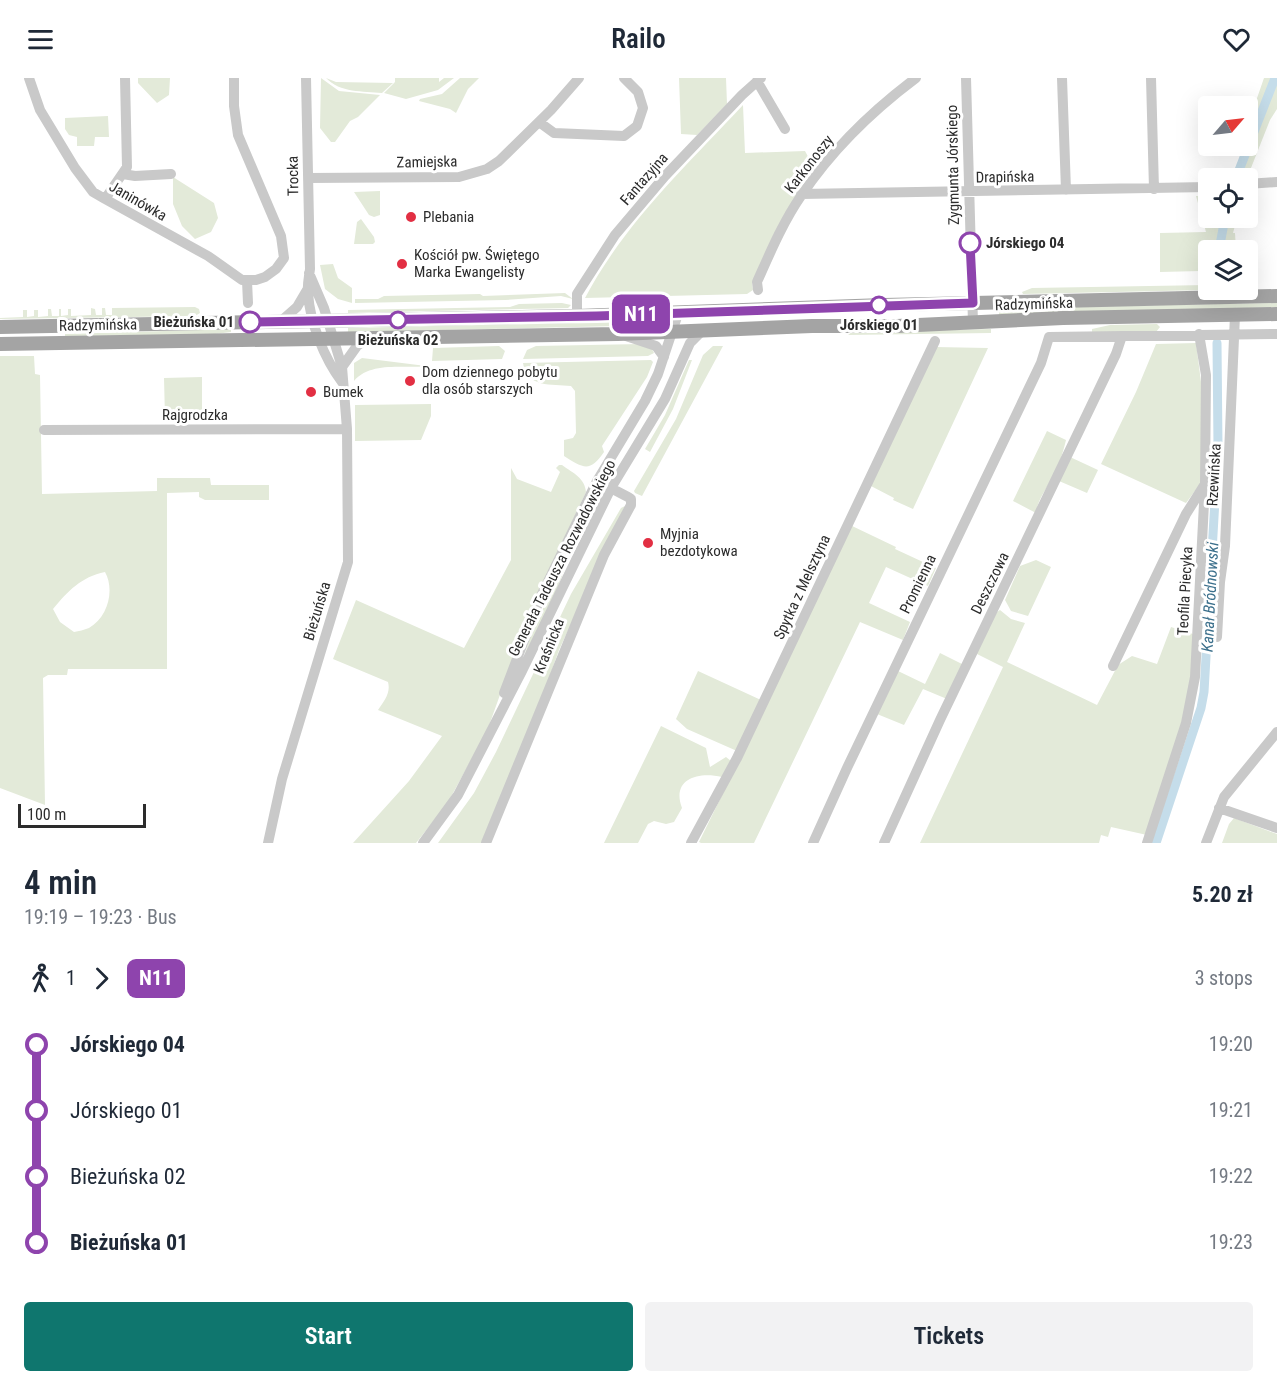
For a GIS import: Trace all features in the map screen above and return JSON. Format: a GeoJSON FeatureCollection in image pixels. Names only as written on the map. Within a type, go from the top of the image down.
{"type":"FeatureCollection","features":[{"type":"Feature","properties":{"kind":"main road","name":"Radzymińska"},"geometry":{"type":"LineString","coordinates":[[0,327],[678,314],[973,303],[1277,296]]}},
{"type":"Feature","properties":{"kind":"main road","name":"Radzymińska"},"geometry":{"type":"LineString","coordinates":[[0,344],[618,334],[806,326],[897,326],[1063,318],[1277,314]]}},
{"type":"Feature","properties":{"kind":"street","name":"Janinówka"},"geometry":{"type":"LineString","coordinates":[[29,78],[40,110],[75,168],[93,192],[197,250],[237,278],[247,281]]}},
{"type":"Feature","properties":{"kind":"street"},"geometry":{"type":"LineString","coordinates":[[105,200],[127,167],[125,78]]}},
{"type":"Feature","properties":{"kind":"street"},"geometry":{"type":"LineString","coordinates":[[234,78],[234,106],[238,135],[256,189],[281,236],[284,258],[272,273],[247,281],[248,303]]}},
{"type":"Feature","properties":{"kind":"street","name":"Trocka"},"geometry":{"type":"LineString","coordinates":[[306,78],[308,289],[313,321],[326,338]]}},
{"type":"Feature","properties":{"kind":"street","name":"Zamiejska"},"geometry":{"type":"LineString","coordinates":[[308,178],[468,175],[492,166],[539,122],[579,78]]}},
{"type":"Feature","properties":{"kind":"street"},"geometry":{"type":"LineString","coordinates":[[539,122],[554,133],[624,135],[637,126],[643,108],[638,92],[624,78]]}},
{"type":"Feature","properties":{"kind":"street","name":"Karkonoszy"},"geometry":{"type":"LineString","coordinates":[[758,290],[757,282],[801,194],[825,163],[856,130],[916,78]]}},
{"type":"Feature","properties":{"kind":"street","name":"Zygmunta Jórskiego"},"geometry":{"type":"LineString","coordinates":[[966,78],[973,323]]}},
{"type":"Feature","properties":{"kind":"street"},"geometry":{"type":"LineString","coordinates":[[1062,78],[1066,190]]}},
{"type":"Feature","properties":{"kind":"street"},"geometry":{"type":"LineString","coordinates":[[1151,78],[1154,189]]}},
{"type":"Feature","properties":{"kind":"street"},"geometry":{"type":"LineString","coordinates":[[759,80],[785,129]]}},
{"type":"Feature","properties":{"kind":"street","name":"Fantazyjna"},"geometry":{"type":"LineString","coordinates":[[577,316],[577,294],[615,235],[665,176],[759,80]]}},
{"type":"Feature","properties":{"kind":"street"},"geometry":{"type":"LineString","coordinates":[[123,174],[135,176],[171,174]]}},
{"type":"Feature","properties":{"kind":"street"},"geometry":{"type":"LineString","coordinates":[[1258,183],[1277,182]]}},
{"type":"Feature","properties":{"kind":"street","name":"Drapińska"},"geometry":{"type":"LineString","coordinates":[[801,194],[1198,187]]}},
{"type":"Feature","properties":{"kind":"street","name":"Trocka"},"geometry":{"type":"LineString","coordinates":[[309,273],[328,320]]}},
{"type":"Feature","properties":{"kind":"street"},"geometry":{"type":"LineString","coordinates":[[280,322],[297,307],[308,289]]}},
{"type":"Feature","properties":{"kind":"street","name":"Generała Tadeusza Rozwadowskiego"},"geometry":{"type":"LineString","coordinates":[[486,741],[541,597],[597,482],[645,401],[676,331],[678,314]]}},
{"type":"Feature","properties":{"kind":"street","name":"Rzewińska"},"geometry":{"type":"LineString","coordinates":[[1217,637],[1220,582],[1225,546],[1236,334],[1235,315]]}},
{"type":"Feature","properties":{"kind":"street","name":"Bieżuńska"},"geometry":{"type":"LineString","coordinates":[[328,320],[326,338],[332,369],[342,382]]}},
{"type":"Feature","properties":{"kind":"street"},"geometry":{"type":"LineString","coordinates":[[676,331],[682,356]]}},
{"type":"Feature","properties":{"kind":"street"},"geometry":{"type":"LineString","coordinates":[[682,356],[702,331]]}},
{"type":"Feature","properties":{"kind":"street"},"geometry":{"type":"LineString","coordinates":[[618,334],[656,346],[664,357]]}},
{"type":"Feature","properties":{"kind":"street","name":"Teofila Piecyka"},"geometry":{"type":"LineString","coordinates":[[1147,843],[1192,704],[1198,635],[1205,484],[1206,375],[1199,334]]}},
{"type":"Feature","properties":{"kind":"street"},"geometry":{"type":"LineString","coordinates":[[1122,336],[1277,334]]}},
{"type":"Feature","properties":{"kind":"street","name":"Promienna"},"geometry":{"type":"LineString","coordinates":[[813,843],[1041,363],[1049,337],[1122,336]]}},
{"type":"Feature","properties":{"kind":"street","name":"Deszczowa"},"geometry":{"type":"LineString","coordinates":[[884,843],[940,720],[1116,354],[1122,336]]}},
{"type":"Feature","properties":{"kind":"street","name":"Bieżuńska"},"geometry":{"type":"LineString","coordinates":[[268,843],[282,779],[348,562],[346,403],[342,367],[326,338]]}},
{"type":"Feature","properties":{"kind":"street"},"geometry":{"type":"LineString","coordinates":[[342,367],[357,346],[367,339]]}},
{"type":"Feature","properties":{"kind":"street","name":"Spytka z Melsztyna"},"geometry":{"type":"LineString","coordinates":[[691,843],[737,758],[935,340]]}},
{"type":"Feature","properties":{"kind":"street","name":"Generała Tadeusza Rozwadowskiego"},"geometry":{"type":"LineString","coordinates":[[423,843],[458,795],[611,488],[665,399],[682,356]]}},
{"type":"Feature","properties":{"kind":"street","name":"Rajgrodzka"},"geometry":{"type":"LineString","coordinates":[[44,430],[347,429]]}},
{"type":"Feature","properties":{"kind":"street","name":"Kraśnicka"},"geometry":{"type":"LineString","coordinates":[[486,843],[604,555],[631,505],[631,500],[597,482]]}},
{"type":"Feature","properties":{"kind":"street"},"geometry":{"type":"LineString","coordinates":[[1113,666],[1186,514],[1205,484]]}},
{"type":"Feature","properties":{"kind":"street"},"geometry":{"type":"LineString","coordinates":[[1206,843],[1224,797],[1277,732]]}},
{"type":"Feature","properties":{"kind":"street"},"geometry":{"type":"LineString","coordinates":[[1219,808],[1277,828]]}},
{"type":"Feature","properties":{"kind":"green space"},"geometry":{"type":"Polygon","coordinates":[[[138,78],[170,78],[169,95],[157,103],[138,83],[138,78]]]}},
{"type":"Feature","properties":{"kind":"green space"},"geometry":{"type":"Polygon","coordinates":[[[321,78],[339,91],[380,95],[358,117],[350,121],[335,142],[331,142],[320,128],[321,78]]]}},
{"type":"Feature","properties":{"kind":"green space"},"geometry":{"type":"Polygon","coordinates":[[[326,78],[336,82],[393,83],[382,93],[367,92],[345,89],[326,78]]]}},
{"type":"Feature","properties":{"kind":"green space"},"geometry":{"type":"Polygon","coordinates":[[[395,78],[439,78],[439,82],[444,78],[454,78],[438,90],[406,99],[384,93],[395,82],[395,78]]]}},
{"type":"Feature","properties":{"kind":"green space"},"geometry":{"type":"Polygon","coordinates":[[[460,78],[479,78],[468,89],[456,113],[450,109],[419,101],[442,94],[460,78]]]}},
{"type":"Feature","properties":{"kind":"green space"},"geometry":{"type":"Polygon","coordinates":[[[679,78],[726,78],[727,104],[697,135],[681,134],[679,78]]]}},
{"type":"Feature","properties":{"kind":"green space"},"geometry":{"type":"Polygon","coordinates":[[[1264,78],[1272,78],[1258,114],[1258,96],[1264,78]]]}},
{"type":"Feature","properties":{"kind":"green space"},"geometry":{"type":"Polygon","coordinates":[[[1277,81],[1277,109],[1258,150],[1258,130],[1277,81]]]}},
{"type":"Feature","properties":{"kind":"green space"},"geometry":{"type":"Polygon","coordinates":[[[743,105],[745,153],[805,151],[813,166],[752,283],[753,290],[747,294],[585,298],[618,245],[637,220],[743,105]]]}},
{"type":"Feature","properties":{"kind":"green space"},"geometry":{"type":"Polygon","coordinates":[[[108,116],[109,137],[95,137],[94,146],[77,146],[77,137],[69,135],[65,129],[65,118],[108,116]]]}},
{"type":"Feature","properties":{"kind":"green space"},"geometry":{"type":"Polygon","coordinates":[[[1248,156],[1256,156],[1251,168],[1243,168],[1248,156]]]}},
{"type":"Feature","properties":{"kind":"green space"},"geometry":{"type":"Polygon","coordinates":[[[173,177],[214,203],[218,218],[211,232],[195,239],[182,226],[173,204],[173,177]]]}},
{"type":"Feature","properties":{"kind":"green space"},"geometry":{"type":"Polygon","coordinates":[[[380,191],[380,215],[374,217],[369,215],[354,192],[380,191]]]}},
{"type":"Feature","properties":{"kind":"green space"},"geometry":{"type":"Polygon","coordinates":[[[361,219],[374,237],[373,244],[354,244],[357,222],[361,219]]]}},
{"type":"Feature","properties":{"kind":"green space"},"geometry":{"type":"Polygon","coordinates":[[[1205,228],[1219,228],[1218,240],[1198,240],[1198,271],[1160,272],[1160,233],[1206,232],[1205,228]]]}},
{"type":"Feature","properties":{"kind":"green space"},"geometry":{"type":"Polygon","coordinates":[[[1225,228],[1234,228],[1235,240],[1224,240],[1225,228]]]}},
{"type":"Feature","properties":{"kind":"green space"},"geometry":{"type":"Polygon","coordinates":[[[333,264],[338,278],[352,288],[352,303],[338,299],[325,289],[320,265],[333,264]]]}},
{"type":"Feature","properties":{"kind":"green space"},"geometry":{"type":"Polygon","coordinates":[[[1198,285],[1198,290],[1023,294],[1022,292],[1032,288],[1198,285]]]}},
{"type":"Feature","properties":{"kind":"green space"},"geometry":{"type":"Polygon","coordinates":[[[565,293],[573,299],[561,296],[505,300],[355,303],[355,299],[378,299],[384,296],[565,293]]]}},
{"type":"Feature","properties":{"kind":"green space"},"geometry":{"type":"Polygon","coordinates":[[[562,303],[571,305],[568,308],[348,313],[348,310],[510,307],[519,304],[562,303]]]}},
{"type":"Feature","properties":{"kind":"green space"},"geometry":{"type":"Polygon","coordinates":[[[1277,303],[1277,307],[999,315],[999,308],[1277,303]]]}},
{"type":"Feature","properties":{"kind":"green space"},"geometry":{"type":"Polygon","coordinates":[[[195,307],[200,313],[195,316],[0,319],[23,317],[23,310],[27,310],[27,317],[34,316],[34,310],[38,310],[38,317],[48,316],[48,309],[51,309],[52,316],[59,316],[59,309],[61,309],[61,316],[68,315],[68,309],[71,309],[71,316],[91,315],[91,308],[95,309],[96,315],[102,315],[102,308],[105,308],[106,315],[112,315],[112,308],[195,307]]]}},
{"type":"Feature","properties":{"kind":"green space"},"geometry":{"type":"Polygon","coordinates":[[[658,321],[666,325],[348,332],[348,328],[658,321]]]}},
{"type":"Feature","properties":{"kind":"green space"},"geometry":{"type":"Polygon","coordinates":[[[1157,324],[1160,327],[1156,332],[1092,333],[1092,329],[1110,325],[1157,324]]]}},
{"type":"Feature","properties":{"kind":"green space"},"geometry":{"type":"Polygon","coordinates":[[[231,329],[231,332],[207,335],[65,336],[65,334],[231,329]]]}},
{"type":"Feature","properties":{"kind":"green space"},"geometry":{"type":"Polygon","coordinates":[[[991,329],[991,333],[848,335],[852,332],[991,329]]]}},
{"type":"Feature","properties":{"kind":"green space"},"geometry":{"type":"Polygon","coordinates":[[[1196,343],[1201,382],[1203,480],[1186,503],[1101,464],[1136,392],[1156,344],[1196,343]]]}},
{"type":"Feature","properties":{"kind":"green space"},"geometry":{"type":"Polygon","coordinates":[[[642,344],[652,349],[654,353],[648,356],[523,359],[527,350],[536,346],[642,344]]]}},
{"type":"Feature","properties":{"kind":"green space"},"geometry":{"type":"Polygon","coordinates":[[[499,346],[505,351],[502,359],[432,361],[433,348],[499,346]]]}},
{"type":"Feature","properties":{"kind":"green space"},"geometry":{"type":"Polygon","coordinates":[[[713,346],[723,346],[642,496],[635,493],[634,491],[676,419],[703,355],[713,346]]]}},
{"type":"Feature","properties":{"kind":"green space"},"geometry":{"type":"Polygon","coordinates":[[[935,347],[988,348],[913,509],[869,485],[935,347]]]}},
{"type":"Feature","properties":{"kind":"green space"},"geometry":{"type":"Polygon","coordinates":[[[0,356],[34,356],[35,374],[40,375],[42,494],[157,491],[157,478],[210,478],[211,485],[269,485],[269,500],[205,500],[199,497],[199,492],[167,493],[167,669],[68,669],[67,675],[48,675],[43,678],[45,805],[0,788],[0,356]],[[105,572],[96,574],[82,581],[70,591],[53,609],[60,622],[74,632],[89,628],[96,623],[108,603],[108,579],[105,572]]]}},
{"type":"Feature","properties":{"kind":"green space"},"geometry":{"type":"Polygon","coordinates":[[[362,358],[426,366],[378,368],[361,375],[354,381],[354,363],[362,358]]]}},
{"type":"Feature","properties":{"kind":"green space"},"geometry":{"type":"Polygon","coordinates":[[[651,360],[653,362],[647,377],[602,446],[604,452],[599,459],[590,466],[581,466],[564,456],[564,440],[573,438],[576,433],[575,391],[571,386],[534,381],[525,371],[523,363],[651,360]]]}},
{"type":"Feature","properties":{"kind":"green space"},"geometry":{"type":"Polygon","coordinates":[[[689,360],[692,360],[673,409],[650,452],[645,449],[665,415],[689,360]]]}},
{"type":"Feature","properties":{"kind":"green space"},"geometry":{"type":"Polygon","coordinates":[[[202,377],[202,417],[165,418],[164,378],[202,377]]]}},
{"type":"Feature","properties":{"kind":"green space"},"geometry":{"type":"Polygon","coordinates":[[[431,404],[431,416],[421,440],[355,441],[355,405],[431,404]]]}},
{"type":"Feature","properties":{"kind":"green space"},"geometry":{"type":"Polygon","coordinates":[[[1047,431],[1066,440],[1059,463],[1040,499],[1036,513],[1013,501],[1047,431]]]}},
{"type":"Feature","properties":{"kind":"green space"},"geometry":{"type":"Polygon","coordinates":[[[1070,457],[1098,470],[1087,493],[1059,481],[1070,457]]]}},
{"type":"Feature","properties":{"kind":"green space"},"geometry":{"type":"Polygon","coordinates":[[[559,465],[578,476],[586,492],[529,614],[487,731],[447,804],[416,843],[353,843],[409,781],[442,736],[378,710],[388,693],[388,682],[333,659],[356,600],[464,648],[511,560],[511,468],[517,479],[551,492],[560,472],[556,468],[559,465]]]}},
{"type":"Feature","properties":{"kind":"green space"},"geometry":{"type":"Polygon","coordinates":[[[596,499],[555,594],[523,660],[531,634],[596,499]]]}},
{"type":"Feature","properties":{"kind":"green space"},"geometry":{"type":"Polygon","coordinates":[[[625,506],[559,650],[540,703],[482,843],[438,843],[474,793],[496,752],[571,594],[621,508],[625,506]]]}},
{"type":"Feature","properties":{"kind":"green space"},"geometry":{"type":"Polygon","coordinates":[[[850,525],[936,568],[928,586],[886,567],[869,603],[910,622],[903,640],[860,622],[754,843],[701,843],[699,842],[850,525]]]}},
{"type":"Feature","properties":{"kind":"green space"},"geometry":{"type":"Polygon","coordinates":[[[1036,560],[1051,567],[1028,616],[1011,611],[1005,600],[1020,566],[1036,560]]]}},
{"type":"Feature","properties":{"kind":"green space"},"geometry":{"type":"Polygon","coordinates":[[[1000,610],[1011,619],[1025,623],[1007,662],[1097,705],[1118,665],[1132,656],[1157,664],[1171,627],[1196,635],[1192,691],[1147,835],[1111,827],[1108,837],[1101,835],[1099,843],[920,843],[1003,667],[975,653],[1000,610]]]}},
{"type":"Feature","properties":{"kind":"green space"},"geometry":{"type":"Polygon","coordinates":[[[940,653],[964,665],[947,699],[923,689],[904,725],[877,714],[898,671],[925,684],[940,653]]]}},
{"type":"Feature","properties":{"kind":"green space"},"geometry":{"type":"Polygon","coordinates":[[[698,671],[761,700],[737,751],[687,729],[676,719],[698,671]]]}},
{"type":"Feature","properties":{"kind":"green space"},"geometry":{"type":"Polygon","coordinates":[[[661,726],[706,748],[710,767],[726,757],[731,761],[722,777],[704,775],[689,779],[683,784],[680,790],[682,808],[674,822],[666,824],[654,821],[648,824],[638,843],[604,843],[661,726]]]}},
{"type":"Feature","properties":{"kind":"green space"},"geometry":{"type":"Polygon","coordinates":[[[1234,818],[1277,834],[1277,843],[1222,843],[1229,824],[1234,818]]]}},
{"type":"Feature","properties":{"kind":"waterway","name":"Kanał Bródnowski"},"geometry":{"type":"LineString","coordinates":[[1240,168],[1275,78]]}},
{"type":"Feature","properties":{"kind":"waterway","name":"Kanał Bródnowski"},"geometry":{"type":"LineString","coordinates":[[1221,240],[1223,228]]}},
{"type":"Feature","properties":{"kind":"waterway","name":"Kanał Bródnowski"},"geometry":{"type":"LineString","coordinates":[[1156,843],[1201,708],[1204,692],[1218,447],[1217,343]]}},
{"type":"Feature","properties":{"kind":"bus line","name":"N11"},"geometry":{"type":"LineString","coordinates":[[250,322],[597,316],[973,303],[970,243]]}},
{"type":"Feature","properties":{"kind":"place","name":"Plebania"},"geometry":{"type":"Point","coordinates":[411,217]}},
{"type":"Feature","properties":{"kind":"place","name":"Jórskiego 04"},"geometry":{"type":"Point","coordinates":[970,243]}},
{"type":"Feature","properties":{"kind":"place","name":"Kościół pw. Świętego Marka Ewangelisty"},"geometry":{"type":"Point","coordinates":[402,264]}},
{"type":"Feature","properties":{"kind":"place","name":"Jórskiego 01"},"geometry":{"type":"Point","coordinates":[879,305]}},
{"type":"Feature","properties":{"kind":"place","name":"Bieżuńska 02"},"geometry":{"type":"Point","coordinates":[398,320]}},
{"type":"Feature","properties":{"kind":"place","name":"Bieżuńska 01"},"geometry":{"type":"Point","coordinates":[250,322]}},
{"type":"Feature","properties":{"kind":"place","name":"Dom dziennego pobytu dla osób starszych"},"geometry":{"type":"Point","coordinates":[410,381]}},
{"type":"Feature","properties":{"kind":"place","name":"Bumek"},"geometry":{"type":"Point","coordinates":[311,392]}},
{"type":"Feature","properties":{"kind":"place","name":"Myjnia bezdotykowa"},"geometry":{"type":"Point","coordinates":[648,543]}}]}
